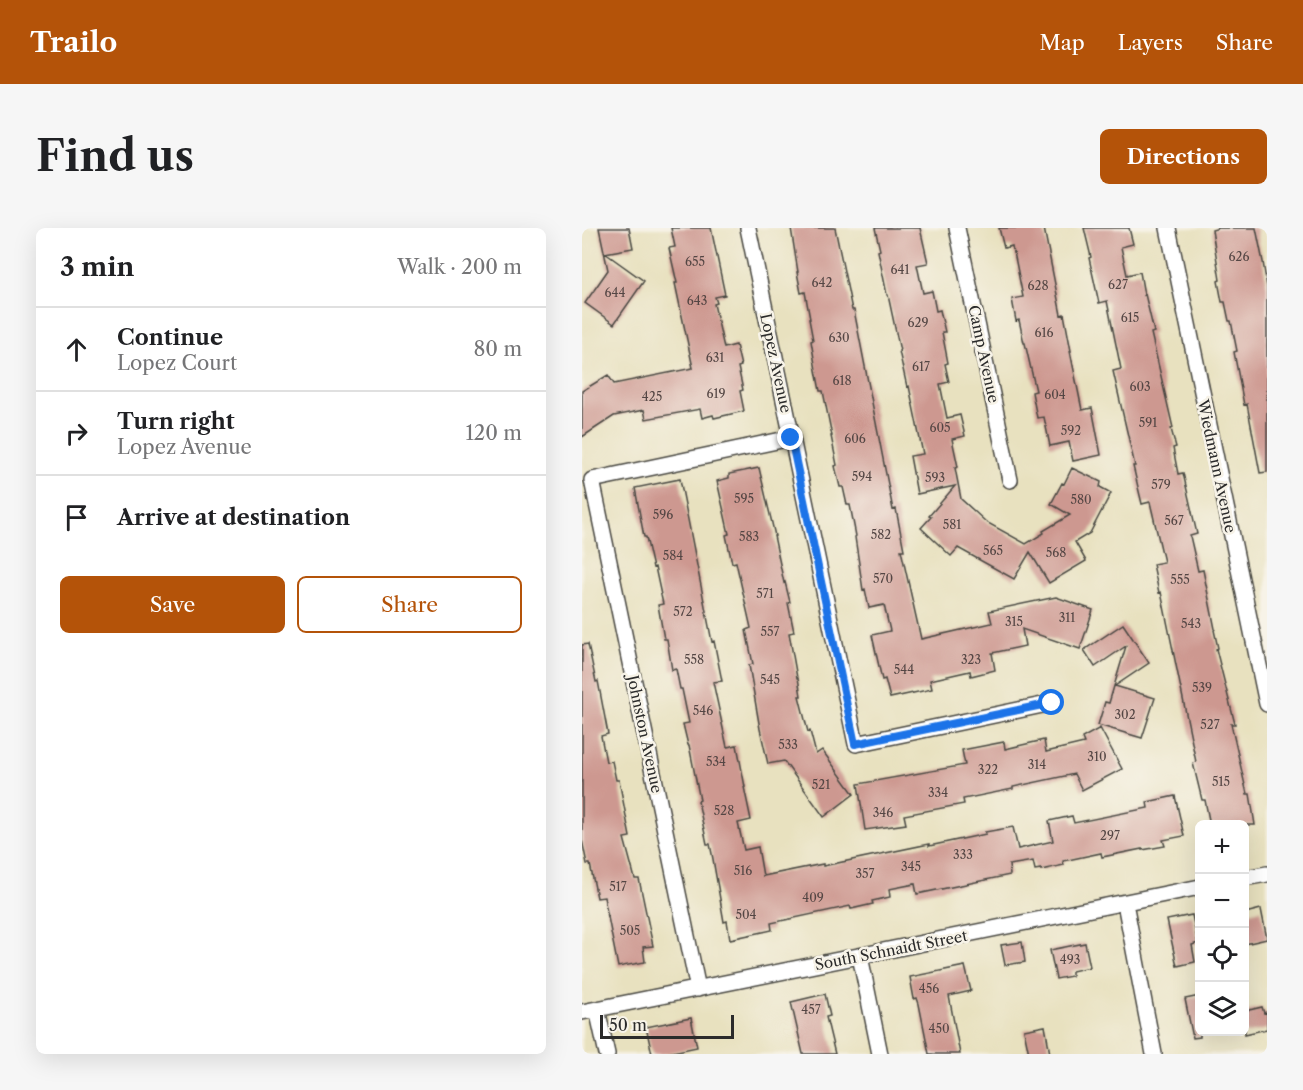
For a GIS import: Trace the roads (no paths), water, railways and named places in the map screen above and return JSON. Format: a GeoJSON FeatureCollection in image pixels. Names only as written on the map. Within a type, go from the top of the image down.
{"type":"FeatureCollection","features":[{"type":"Feature","properties":{"kind":"street","name":"Lopez Avenue"},"geometry":{"type":"LineString","coordinates":[[748,228],[855,744],[1052,703]]}},
{"type":"Feature","properties":{"kind":"street","name":"Camp Avenue"},"geometry":{"type":"LineString","coordinates":[[957,228],[1010,480]]}},
{"type":"Feature","properties":{"kind":"street","name":"Wiedmann Avenue"},"geometry":{"type":"LineString","coordinates":[[1168,228],[1262,656],[1267,704]]}},
{"type":"Feature","properties":{"kind":"street","name":"Johnston Avenue"},"geometry":{"type":"LineString","coordinates":[[698,989],[592,480],[791,438]]}},
{"type":"Feature","properties":{"kind":"street"},"geometry":{"type":"LineString","coordinates":[[1249,877],[1267,874]]}},
{"type":"Feature","properties":{"kind":"street","name":"South Schnaidt Street"},"geometry":{"type":"LineString","coordinates":[[590,1011],[1195,888]]}},
{"type":"Feature","properties":{"kind":"street"},"geometry":{"type":"LineString","coordinates":[[1125,903],[1154,1054]]}},
{"type":"Feature","properties":{"kind":"street"},"geometry":{"type":"LineString","coordinates":[[860,956],[880,1054]]}},
{"type":"Feature","properties":{"kind":"street"},"geometry":{"type":"LineString","coordinates":[[590,1011],[606,1054]]}}]}
